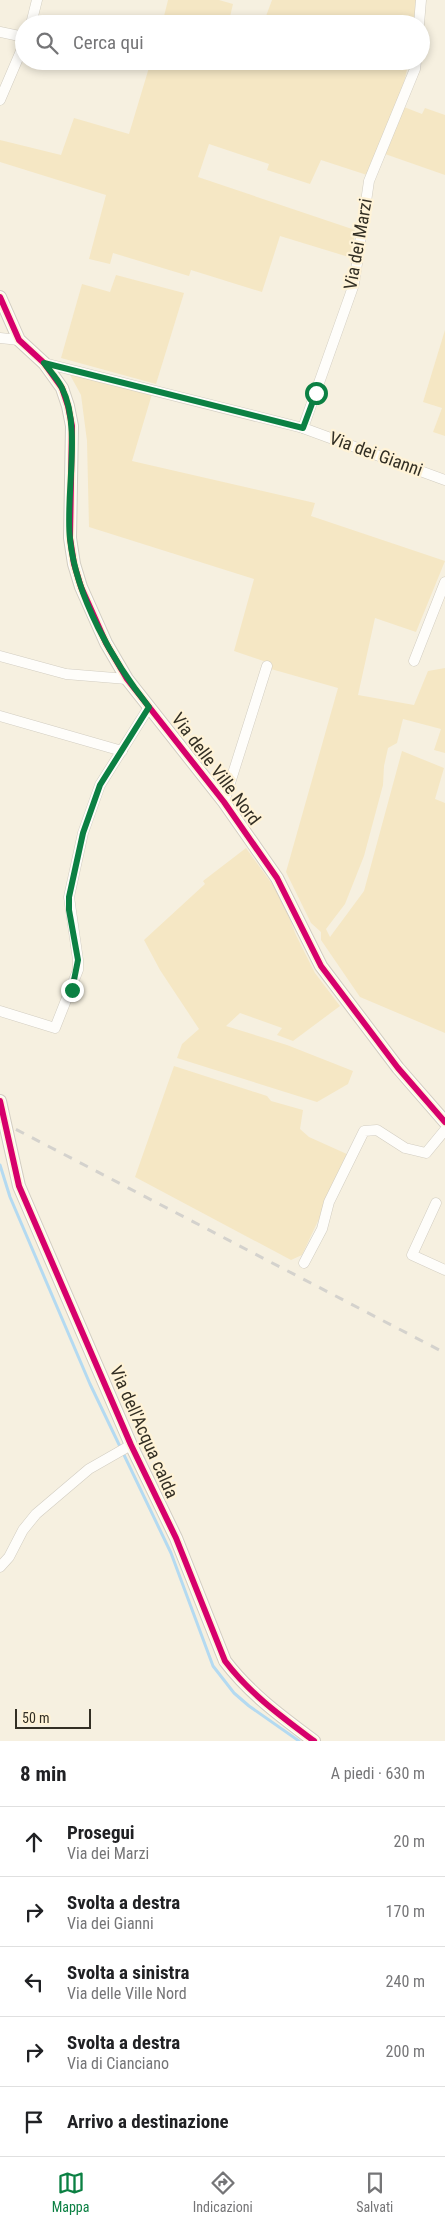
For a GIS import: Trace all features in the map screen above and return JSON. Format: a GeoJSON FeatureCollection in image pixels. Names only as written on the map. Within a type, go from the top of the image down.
{"type":"FeatureCollection","features":[{"type":"Feature","properties":{"kind":"street"},"geometry":{"type":"LineString","coordinates":[[33,15],[37,0]]}},
{"type":"Feature","properties":{"kind":"street"},"geometry":{"type":"LineString","coordinates":[[420,15],[421,0]]}},
{"type":"Feature","properties":{"kind":"street"},"geometry":{"type":"LineString","coordinates":[[0,32],[15,35]]}},
{"type":"Feature","properties":{"kind":"street"},"geometry":{"type":"LineString","coordinates":[[0,100],[15,65]]}},
{"type":"Feature","properties":{"kind":"street","name":"Via dei Marzi"},"geometry":{"type":"LineString","coordinates":[[303,428],[354,284],[369,181],[415,70]]}},
{"type":"Feature","properties":{"kind":"street","name":"Via delle Ville Nord"},"geometry":{"type":"LineString","coordinates":[[0,297],[19,340],[44,363],[62,388],[72,426],[70,538],[74,564],[81,587],[97,624],[127,679],[224,802],[277,878],[321,966],[398,1068],[445,1122]]}},
{"type":"Feature","properties":{"kind":"street"},"geometry":{"type":"LineString","coordinates":[[0,338],[19,340]]}},
{"type":"Feature","properties":{"kind":"street","name":"Via dei Gianni"},"geometry":{"type":"LineString","coordinates":[[44,363],[303,428],[445,480]]}},
{"type":"Feature","properties":{"kind":"street"},"geometry":{"type":"LineString","coordinates":[[414,661],[445,582]]}},
{"type":"Feature","properties":{"kind":"street"},"geometry":{"type":"LineString","coordinates":[[0,656],[66,674],[127,679]]}},
{"type":"Feature","properties":{"kind":"street"},"geometry":{"type":"LineString","coordinates":[[224,802],[267,666]]}},
{"type":"Feature","properties":{"kind":"street"},"geometry":{"type":"LineString","coordinates":[[0,1011],[56,1028],[78,970],[69,910],[69,897],[83,833],[100,785],[149,707]]}},
{"type":"Feature","properties":{"kind":"street"},"geometry":{"type":"LineString","coordinates":[[0,716],[122,751]]}},
{"type":"Feature","properties":{"kind":"street","name":"Via dell'Acqua calda"},"geometry":{"type":"LineString","coordinates":[[0,1101],[19,1186],[124,1449],[176,1538],[225,1661],[253,1693],[314,1741]]}},
{"type":"Feature","properties":{"kind":"street"},"geometry":{"type":"LineString","coordinates":[[304,1263],[322,1229],[329,1202],[364,1131],[377,1130],[405,1148],[426,1152],[445,1130]]}},
{"type":"Feature","properties":{"kind":"street"},"geometry":{"type":"LineString","coordinates":[[436,1203],[412,1255],[445,1270]]}},
{"type":"Feature","properties":{"kind":"street"},"geometry":{"type":"LineString","coordinates":[[0,1567],[9,1557],[23,1530],[36,1514],[89,1469],[124,1449]]}},
{"type":"Feature","properties":{"kind":"shaded area"},"geometry":{"type":"Polygon","coordinates":[[[168,0],[219,0],[233,4],[230,15],[164,15],[168,0]]]}},
{"type":"Feature","properties":{"kind":"shaded area"},"geometry":{"type":"Polygon","coordinates":[[[272,0],[416,0],[415,15],[266,15],[272,0]]]}},
{"type":"Feature","properties":{"kind":"shaded area"},"geometry":{"type":"Polygon","coordinates":[[[148,70],[407,70],[403,87],[367,175],[321,160],[310,184],[267,170],[269,164],[209,144],[198,177],[355,230],[352,258],[280,236],[262,292],[191,270],[189,276],[113,253],[110,264],[89,259],[106,195],[0,162],[0,140],[61,155],[74,118],[129,134],[148,70]]]}},
{"type":"Feature","properties":{"kind":"shaded area"},"geometry":{"type":"Polygon","coordinates":[[[404,107],[422,114],[425,108],[445,115],[445,175],[385,154],[404,107]]]}},
{"type":"Feature","properties":{"kind":"shaded area"},"geometry":{"type":"Polygon","coordinates":[[[116,275],[184,293],[156,384],[61,358],[82,284],[110,292],[116,275]]]}},
{"type":"Feature","properties":{"kind":"shaded area"},"geometry":{"type":"Polygon","coordinates":[[[445,330],[445,436],[433,432],[442,408],[423,402],[445,330]]]}},
{"type":"Feature","properties":{"kind":"shaded area"},"geometry":{"type":"Polygon","coordinates":[[[69,373],[152,394],[132,461],[315,503],[311,516],[445,561],[416,632],[375,618],[358,695],[414,705],[428,671],[445,668],[445,753],[434,750],[441,729],[403,719],[397,743],[388,748],[384,766],[383,785],[364,856],[345,904],[326,929],[330,937],[364,891],[402,751],[444,768],[435,799],[445,803],[445,1033],[360,997],[321,940],[321,932],[311,923],[286,872],[338,688],[271,669],[272,664],[234,651],[254,579],[89,527],[87,441],[81,395],[69,373]]]}},
{"type":"Feature","properties":{"kind":"shaded area"},"geometry":{"type":"Polygon","coordinates":[[[246,848],[280,895],[296,935],[315,973],[340,1006],[293,1041],[277,1035],[282,1028],[240,1013],[226,1026],[287,1045],[353,1071],[348,1084],[317,1102],[177,1058],[182,1044],[199,1029],[160,970],[144,940],[205,884],[203,881],[246,848]]]}},
{"type":"Feature","properties":{"kind":"shaded area"},"geometry":{"type":"Polygon","coordinates":[[[174,1066],[267,1096],[271,1101],[303,1110],[300,1129],[309,1137],[349,1155],[302,1255],[291,1260],[135,1177],[174,1066]]]}},
{"type":"Feature","properties":{"kind":"waterway"},"geometry":{"type":"LineString","coordinates":[[0,1165],[10,1197],[90,1384],[171,1553],[213,1666],[234,1693],[249,1706],[299,1741]]}},
{"type":"Feature","properties":{"kind":"railway"},"geometry":{"type":"LineString","coordinates":[[0,1121],[445,1353]]}},
{"type":"Feature","properties":{"kind":"cycle path"},"geometry":{"type":"LineString","coordinates":[[0,297],[19,340],[44,363],[62,388],[68,406],[72,426],[70,538],[74,564],[81,587],[106,643],[127,679],[224,802],[277,878],[321,966],[398,1068],[445,1122]]}},
{"type":"Feature","properties":{"kind":"cycle path"},"geometry":{"type":"LineString","coordinates":[[0,1101],[19,1186],[131,1445],[176,1538],[225,1661],[245,1684],[278,1714],[314,1741]]}},
{"type":"Feature","properties":{"kind":"route"},"geometry":{"type":"LineString","coordinates":[[72,990],[78,970],[78,960],[69,910],[69,897],[83,833],[100,785],[149,707],[127,679],[106,643],[81,587],[74,564],[70,538],[72,426],[62,388],[44,363],[303,428],[316,393]]}}]}
